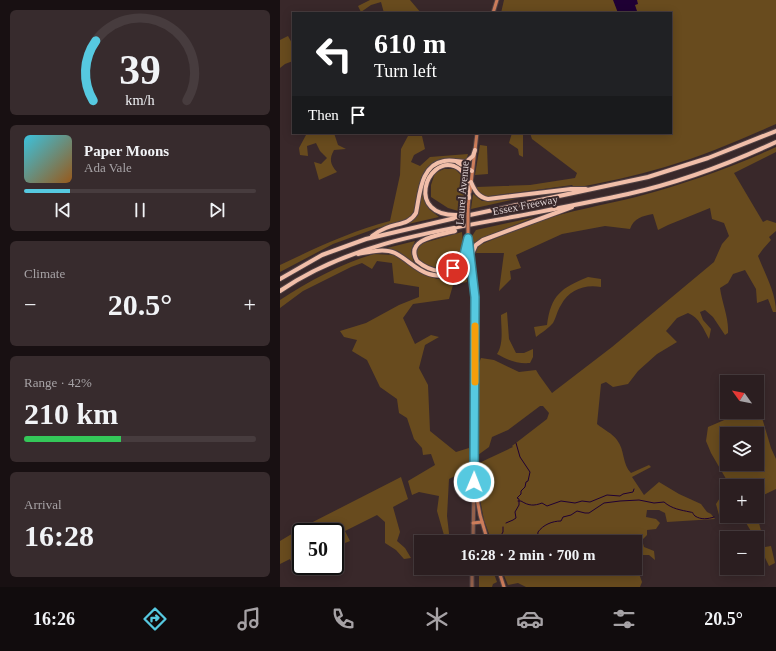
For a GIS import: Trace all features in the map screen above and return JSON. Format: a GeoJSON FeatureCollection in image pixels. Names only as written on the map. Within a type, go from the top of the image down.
{"type":"FeatureCollection","features":[{"type":"Feature","properties":{"kind":"highway","name":"Essex Freeway"},"geometry":{"type":"LineString","coordinates":[[280,279],[322,255],[366,239],[648,177],[680,168],[776,131]]}},
{"type":"Feature","properties":{"kind":"highway","name":"Essex Freeway"},"geometry":{"type":"LineString","coordinates":[[280,291],[321,268],[371,247],[489,221],[628,194],[724,164],[776,142]]}},
{"type":"Feature","properties":{"kind":"highway"},"geometry":{"type":"LineString","coordinates":[[457,162],[468,161],[473,156],[475,150]]}},
{"type":"Feature","properties":{"kind":"highway"},"geometry":{"type":"LineString","coordinates":[[366,239],[386,228],[409,222],[413,218],[416,213],[421,185],[427,172],[433,166],[440,162],[449,160],[457,162],[472,171]]}},
{"type":"Feature","properties":{"kind":"highway"},"geometry":{"type":"LineString","coordinates":[[469,198],[466,177],[460,170],[453,166],[445,166],[436,170],[427,183],[427,202],[432,209],[439,214],[456,216],[479,213]]}},
{"type":"Feature","properties":{"kind":"highway"},"geometry":{"type":"LineString","coordinates":[[471,182],[475,192],[479,196],[488,199],[571,189],[597,189]]}},
{"type":"Feature","properties":{"kind":"highway"},"geometry":{"type":"LineString","coordinates":[[471,256],[476,245],[483,240],[586,202]]}},
{"type":"Feature","properties":{"kind":"highway"},"geometry":{"type":"LineString","coordinates":[[468,236],[463,259],[459,264],[449,270],[432,270],[420,264],[415,257],[414,253],[416,246],[423,240],[489,221]]}},
{"type":"Feature","properties":{"kind":"highway"},"geometry":{"type":"LineString","coordinates":[[348,256],[378,251],[388,251],[394,252],[423,272],[429,274],[443,277],[473,275]]}},
{"type":"Feature","properties":{"kind":"main road"},"geometry":{"type":"LineString","coordinates":[[493,12],[497,0]]}},
{"type":"Feature","properties":{"kind":"main road","name":"Laurel Avenue"},"geometry":{"type":"LineString","coordinates":[[474,482],[476,332],[475,297],[468,236],[468,208],[477,134]]}},
{"type":"Feature","properties":{"kind":"main road"},"geometry":{"type":"LineString","coordinates":[[474,482],[486,535]]}},
{"type":"Feature","properties":{"kind":"main road"},"geometry":{"type":"LineString","coordinates":[[473,524],[482,522]]}},
{"type":"Feature","properties":{"kind":"main road"},"geometry":{"type":"LineString","coordinates":[[500,575],[504,587]]}},
{"type":"Feature","properties":{"kind":"street","name":"Laurel Avenue"},"geometry":{"type":"LineString","coordinates":[[472,535],[474,482]]}},
{"type":"Feature","properties":{"kind":"street"},"geometry":{"type":"LineString","coordinates":[[472,575],[472,587]]}},
{"type":"Feature","properties":{"kind":"shaded area"},"geometry":{"type":"Polygon","coordinates":[[[370,0],[410,0],[420,12],[384,12],[381,2],[371,5],[361,12],[358,6],[370,0]]]}},
{"type":"Feature","properties":{"kind":"shaded area"},"geometry":{"type":"Polygon","coordinates":[[[504,0],[776,0],[776,124],[707,153],[679,163],[642,173],[575,188],[572,185],[483,197],[476,189],[477,187],[530,185],[575,178],[577,173],[532,139],[530,134],[672,134],[672,12],[501,12],[504,0]]]}},
{"type":"Feature","properties":{"kind":"shaded area"},"geometry":{"type":"Polygon","coordinates":[[[613,0],[637,0],[638,4],[635,5],[637,11],[640,12],[618,12],[613,0]]]}},
{"type":"Feature","properties":{"kind":"shaded area"},"geometry":{"type":"Polygon","coordinates":[[[288,36],[292,43],[292,61],[280,68],[280,40],[288,36]]]}},
{"type":"Feature","properties":{"kind":"shaded area"},"geometry":{"type":"Polygon","coordinates":[[[334,134],[338,145],[346,149],[334,150],[331,156],[331,161],[337,172],[319,180],[314,162],[321,164],[327,158],[320,151],[316,143],[307,146],[308,156],[300,155],[299,148],[306,135],[334,134]]]}},
{"type":"Feature","properties":{"kind":"shaded area"},"geometry":{"type":"Polygon","coordinates":[[[512,134],[523,134],[523,157],[519,155],[518,149],[509,143],[512,134]]]}},
{"type":"Feature","properties":{"kind":"shaded area"},"geometry":{"type":"Polygon","coordinates":[[[408,136],[422,136],[425,149],[414,155],[411,162],[420,166],[430,157],[468,154],[466,161],[442,159],[428,168],[414,212],[406,221],[377,228],[333,244],[280,272],[280,265],[307,252],[334,240],[390,221],[400,175],[401,149],[408,136]]]}},
{"type":"Feature","properties":{"kind":"shaded area"},"geometry":{"type":"Polygon","coordinates":[[[480,145],[487,146],[488,174],[475,175],[480,145]]]}},
{"type":"Feature","properties":{"kind":"shaded area"},"geometry":{"type":"Polygon","coordinates":[[[776,147],[776,152],[734,173],[763,222],[767,220],[776,223],[776,231],[769,237],[771,240],[758,256],[772,291],[776,305],[776,312],[773,312],[768,299],[757,303],[756,289],[745,270],[733,274],[728,283],[720,288],[728,333],[725,335],[713,317],[705,310],[700,312],[703,320],[711,329],[709,339],[703,328],[692,315],[688,313],[677,318],[666,331],[677,342],[657,354],[638,371],[628,384],[613,387],[606,382],[601,384],[597,424],[615,438],[620,444],[626,465],[631,473],[649,465],[651,467],[632,477],[644,495],[659,482],[679,494],[701,504],[715,519],[667,522],[665,513],[659,510],[647,510],[646,517],[656,519],[660,523],[656,529],[647,530],[647,535],[642,540],[642,535],[489,535],[484,520],[477,483],[479,463],[513,447],[512,446],[547,419],[549,413],[543,406],[540,406],[508,430],[492,437],[489,447],[478,455],[477,368],[481,358],[494,360],[519,372],[536,370],[552,393],[612,347],[714,262],[722,244],[729,236],[724,223],[712,219],[710,208],[658,230],[653,214],[639,218],[634,222],[630,229],[605,226],[562,234],[516,255],[521,268],[510,271],[511,279],[499,291],[504,253],[476,253],[477,246],[548,218],[672,187],[742,162],[776,147]]]}},
{"type":"Feature","properties":{"kind":"shaded area"},"geometry":{"type":"Polygon","coordinates":[[[444,169],[455,169],[464,178],[465,195],[462,212],[448,208],[431,197],[431,185],[435,173],[444,169]]]}},
{"type":"Feature","properties":{"kind":"shaded area"},"geometry":{"type":"Polygon","coordinates":[[[422,192],[429,209],[439,217],[408,224],[417,216],[422,192]]]}},
{"type":"Feature","properties":{"kind":"shaded area"},"geometry":{"type":"Polygon","coordinates":[[[473,194],[482,201],[516,199],[471,209],[473,194]]]}},
{"type":"Feature","properties":{"kind":"shaded area"},"geometry":{"type":"Polygon","coordinates":[[[535,217],[482,238],[474,245],[472,236],[476,230],[535,217]]]}},
{"type":"Feature","properties":{"kind":"shaded area"},"geometry":{"type":"Polygon","coordinates":[[[462,232],[463,241],[460,256],[451,266],[437,268],[421,262],[416,252],[420,244],[462,232]]]}},
{"type":"Feature","properties":{"kind":"shaded area"},"geometry":{"type":"Polygon","coordinates":[[[415,241],[411,251],[414,263],[398,251],[387,248],[415,241]]]}},
{"type":"Feature","properties":{"kind":"shaded area"},"geometry":{"type":"Polygon","coordinates":[[[374,254],[395,255],[420,273],[437,279],[467,276],[467,282],[453,285],[449,299],[413,304],[403,318],[415,344],[431,335],[439,337],[425,345],[419,368],[428,385],[430,431],[456,452],[469,448],[469,469],[449,479],[447,516],[449,535],[444,535],[437,511],[439,496],[419,492],[412,495],[408,481],[435,465],[431,454],[423,455],[422,448],[414,439],[407,418],[399,413],[397,399],[380,387],[367,360],[352,351],[357,340],[344,337],[340,331],[366,323],[399,305],[419,297],[419,287],[394,283],[392,263],[377,261],[372,269],[362,263],[303,291],[280,308],[280,300],[302,286],[337,268],[374,254]]]}},
{"type":"Feature","properties":{"kind":"shaded area"},"geometry":{"type":"Polygon","coordinates":[[[588,277],[601,279],[601,287],[583,287],[568,295],[558,310],[553,323],[536,337],[534,327],[547,325],[551,306],[559,294],[564,289],[588,277]]]}},
{"type":"Feature","properties":{"kind":"shaded area"},"geometry":{"type":"Polygon","coordinates":[[[507,312],[509,339],[516,353],[524,353],[533,349],[533,357],[530,363],[513,361],[497,354],[501,345],[501,315],[507,312]]]}},
{"type":"Feature","properties":{"kind":"shaded area"},"geometry":{"type":"Polygon","coordinates":[[[727,419],[762,419],[776,459],[776,489],[764,495],[764,479],[726,479],[721,471],[764,471],[764,427],[720,427],[720,468],[706,441],[708,427],[727,419]]]}},
{"type":"Feature","properties":{"kind":"shaded area"},"geometry":{"type":"Polygon","coordinates":[[[401,477],[408,499],[393,507],[400,532],[397,541],[405,548],[411,558],[404,559],[396,550],[385,543],[385,522],[377,515],[345,531],[350,541],[344,543],[344,523],[311,523],[401,477]]]}},
{"type":"Feature","properties":{"kind":"shaded area"},"geometry":{"type":"Polygon","coordinates":[[[720,498],[720,515],[719,515],[716,504],[720,498]]]}},
{"type":"Feature","properties":{"kind":"shaded area"},"geometry":{"type":"Polygon","coordinates":[[[746,523],[759,523],[761,531],[751,531],[746,523]]]}},
{"type":"Feature","properties":{"kind":"shaded area"},"geometry":{"type":"Polygon","coordinates":[[[292,534],[292,564],[290,559],[280,564],[280,541],[292,534]]]}},
{"type":"Feature","properties":{"kind":"shaded area"},"geometry":{"type":"Polygon","coordinates":[[[642,540],[644,547],[654,551],[655,560],[649,555],[642,555],[642,540]]]}},
{"type":"Feature","properties":{"kind":"shaded area"},"geometry":{"type":"Polygon","coordinates":[[[764,543],[765,547],[771,546],[775,563],[769,566],[764,556],[764,543]]]}},
{"type":"Feature","properties":{"kind":"shaded area"},"geometry":{"type":"Polygon","coordinates":[[[479,575],[494,575],[497,582],[493,584],[492,587],[479,587],[479,575]]]}},
{"type":"Feature","properties":{"kind":"shaded area"},"geometry":{"type":"Polygon","coordinates":[[[504,575],[640,575],[642,582],[640,587],[526,587],[518,583],[508,585],[504,575]]]}},
{"type":"Feature","properties":{"kind":"waterway"},"geometry":{"type":"LineString","coordinates":[[506,523],[516,518],[515,512],[519,505],[519,499],[517,498],[525,487],[530,472],[520,457],[516,443]]}},
{"type":"Feature","properties":{"kind":"waterway"},"geometry":{"type":"LineString","coordinates":[[518,501],[532,505],[542,503],[547,506],[561,501],[575,503],[582,501],[590,502],[607,495],[620,496],[633,492],[634,489]]}},
{"type":"Feature","properties":{"kind":"waterway"},"geometry":{"type":"LineString","coordinates":[[538,535],[538,532],[545,525],[561,521],[563,517],[571,515],[577,511],[589,513],[604,503],[620,501],[639,500],[654,503],[664,502],[673,508],[693,513],[695,516],[702,519],[714,517]]}},
{"type":"Feature","properties":{"kind":"waterway"},"geometry":{"type":"LineString","coordinates":[[501,535],[503,527]]}},
{"type":"Feature","properties":{"kind":"slow traffic"},"geometry":{"type":"LineString","coordinates":[[475,326],[475,382]]}},
{"type":"Feature","properties":{"kind":"route"},"geometry":{"type":"LineString","coordinates":[[453,268],[463,259],[468,238],[475,297],[476,356],[474,482]]}}]}
